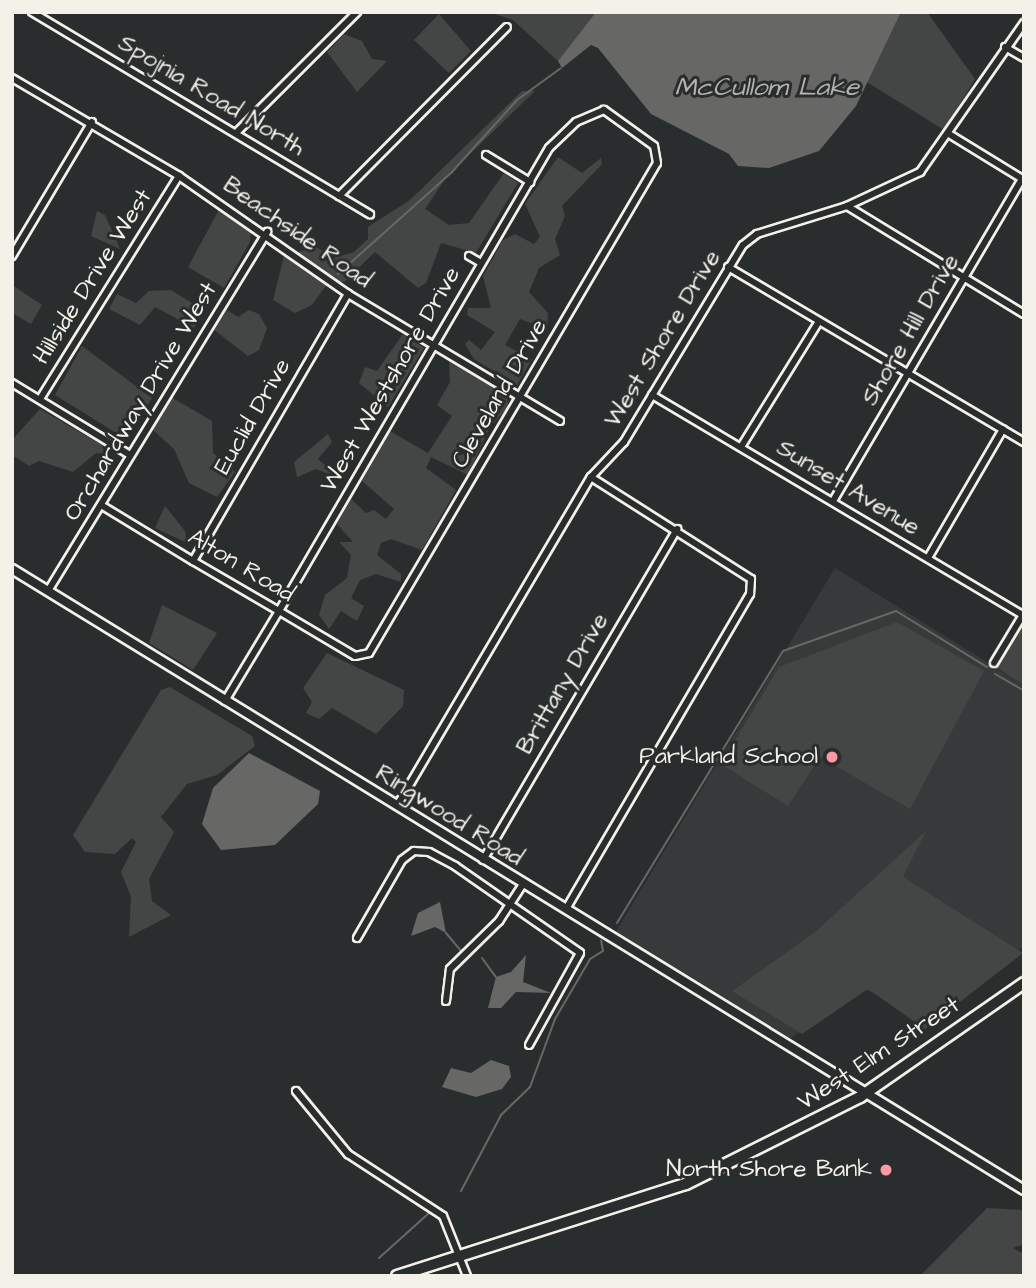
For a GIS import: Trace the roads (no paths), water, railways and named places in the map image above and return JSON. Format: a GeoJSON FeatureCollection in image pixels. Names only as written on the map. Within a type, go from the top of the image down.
{"type":"FeatureCollection","features":[{"type":"Feature","properties":{"kind":"main road","name":"West Elm Street"},"geometry":{"type":"LineString","coordinates":[[397,1276],[464,1258],[686,1184],[868,1092],[1024,984]]}},
{"type":"Feature","properties":{"kind":"street","name":"Spojnia Road North"},"geometry":{"type":"LineString","coordinates":[[32,12],[237,132],[370,214]]}},
{"type":"Feature","properties":{"kind":"street"},"geometry":{"type":"LineString","coordinates":[[237,132],[356,12]]}},
{"type":"Feature","properties":{"kind":"street","name":"West Shore Drive"},"geometry":{"type":"LineString","coordinates":[[397,806],[590,477],[624,442],[728,267],[757,234],[847,206],[919,172],[949,134],[1005,47],[1024,23]]}},
{"type":"Feature","properties":{"kind":"street"},"geometry":{"type":"LineString","coordinates":[[339,196],[507,27]]}},
{"type":"Feature","properties":{"kind":"street"},"geometry":{"type":"LineString","coordinates":[[1005,47],[1024,58]]}},
{"type":"Feature","properties":{"kind":"street","name":"Beachside Road"},"geometry":{"type":"LineString","coordinates":[[12,78],[92,122],[179,176],[267,232],[348,294],[560,422]]}},
{"type":"Feature","properties":{"kind":"street","name":"West Westshore Drive"},"geometry":{"type":"LineString","coordinates":[[225,701],[549,148],[576,122],[604,110],[617,114],[654,146]]}},
{"type":"Feature","properties":{"kind":"street"},"geometry":{"type":"LineString","coordinates":[[12,256],[92,122]]}},
{"type":"Feature","properties":{"kind":"street"},"geometry":{"type":"LineString","coordinates":[[949,134],[1023,179]]}},
{"type":"Feature","properties":{"kind":"street","name":"Cleveland Drive"},"geometry":{"type":"LineString","coordinates":[[362,657],[378,640],[657,163],[654,146]]}},
{"type":"Feature","properties":{"kind":"street"},"geometry":{"type":"LineString","coordinates":[[486,155],[530,182]]}},
{"type":"Feature","properties":{"kind":"street","name":"Hillside Drive West"},"geometry":{"type":"LineString","coordinates":[[40,399],[179,176]]}},
{"type":"Feature","properties":{"kind":"street","name":"Shore Hill Drive"},"geometry":{"type":"LineString","coordinates":[[833,501],[1023,179]]}},
{"type":"Feature","properties":{"kind":"street"},"geometry":{"type":"LineString","coordinates":[[847,206],[1024,314]]}},
{"type":"Feature","properties":{"kind":"street","name":"Orchardway Drive West"},"geometry":{"type":"LineString","coordinates":[[48,591],[267,232]]}},
{"type":"Feature","properties":{"kind":"street"},"geometry":{"type":"LineString","coordinates":[[469,256],[481,263]]}},
{"type":"Feature","properties":{"kind":"street"},"geometry":{"type":"LineString","coordinates":[[728,267],[1024,442]]}},
{"type":"Feature","properties":{"kind":"street","name":"Euclid Drive"},"geometry":{"type":"LineString","coordinates":[[193,561],[348,294]]}},
{"type":"Feature","properties":{"kind":"street"},"geometry":{"type":"LineString","coordinates":[[741,447],[819,321]]}},
{"type":"Feature","properties":{"kind":"street"},"geometry":{"type":"LineString","coordinates":[[12,383],[130,455]]}},
{"type":"Feature","properties":{"kind":"street","name":"Sunset Avenue"},"geometry":{"type":"LineString","coordinates":[[652,395],[1023,614]]}},
{"type":"Feature","properties":{"kind":"street"},"geometry":{"type":"LineString","coordinates":[[928,558],[1003,429]]}},
{"type":"Feature","properties":{"kind":"street"},"geometry":{"type":"LineString","coordinates":[[566,909],[750,594],[751,579],[742,570],[590,477]]}},
{"type":"Feature","properties":{"kind":"street","name":"Alton Road"},"geometry":{"type":"LineString","coordinates":[[101,505],[362,657]]}},
{"type":"Feature","properties":{"kind":"street","name":"Brittany Drive"},"geometry":{"type":"LineString","coordinates":[[483,860],[677,529]]}},
{"type":"Feature","properties":{"kind":"street","name":"Ringwood Road"},"geometry":{"type":"LineString","coordinates":[[12,569],[1024,1190]]}},
{"type":"Feature","properties":{"kind":"street"},"geometry":{"type":"LineString","coordinates":[[994,663],[1023,614]]}},
{"type":"Feature","properties":{"kind":"street"},"geometry":{"type":"LineString","coordinates":[[357,938],[402,860],[414,851],[454,866],[580,953],[529,1045]]}},
{"type":"Feature","properties":{"kind":"street"},"geometry":{"type":"LineString","coordinates":[[446,1001],[450,969],[510,905],[523,884]]}},
{"type":"Feature","properties":{"kind":"street"},"geometry":{"type":"LineString","coordinates":[[296,1091],[348,1154],[443,1216],[464,1258],[467,1276]]}},
{"type":"Feature","properties":{"kind":"water","name":"McCullom Lake"},"geometry":{"type":"Polygon","coordinates":[[[596,12],[901,12],[856,106],[819,151],[769,168],[738,166],[729,154],[651,114],[598,48],[591,45],[562,68],[558,61],[596,12]]]}},
{"type":"Feature","properties":{"kind":"water"},"geometry":{"type":"Polygon","coordinates":[[[249,753],[320,791],[318,804],[275,845],[221,850],[202,824],[213,788],[249,753]]]}},
{"type":"Feature","properties":{"kind":"water"},"geometry":{"type":"Polygon","coordinates":[[[440,902],[446,933],[435,927],[411,936],[418,913],[440,902]]]}},
{"type":"Feature","properties":{"kind":"water"},"geometry":{"type":"Polygon","coordinates":[[[526,955],[523,982],[551,993],[516,992],[501,1008],[488,1008],[496,977],[511,972],[526,955]]]}},
{"type":"Feature","properties":{"kind":"water"},"geometry":{"type":"Polygon","coordinates":[[[491,1060],[509,1066],[511,1077],[502,1089],[476,1097],[442,1087],[451,1068],[471,1073],[491,1060]]]}},
{"type":"Feature","properties":{"kind":"waterway"},"geometry":{"type":"LineString","coordinates":[[338,274],[452,172],[517,100],[561,68]]}},
{"type":"Feature","properties":{"kind":"waterway"},"geometry":{"type":"LineString","coordinates":[[617,923],[783,651],[896,611],[987,667]]}},
{"type":"Feature","properties":{"kind":"waterway"},"geometry":{"type":"LineString","coordinates":[[995,674],[1024,691]]}},
{"type":"Feature","properties":{"kind":"waterway"},"geometry":{"type":"LineString","coordinates":[[446,933],[461,951]]}},
{"type":"Feature","properties":{"kind":"waterway"},"geometry":{"type":"LineString","coordinates":[[461,1191],[501,1115],[530,1087],[555,1019],[590,959],[603,951],[601,940]]}},
{"type":"Feature","properties":{"kind":"waterway"},"geometry":{"type":"LineString","coordinates":[[482,958],[496,977]]}},
{"type":"Feature","properties":{"kind":"waterway"},"geometry":{"type":"LineString","coordinates":[[379,1258],[429,1213]]}},
{"type":"Feature","properties":{"kind":"place","name":"Parkland School"},"geometry":{"type":"Point","coordinates":[832,757]}},
{"type":"Feature","properties":{"kind":"place","name":"North Shore Bank"},"geometry":{"type":"Point","coordinates":[886,1170]}}]}
